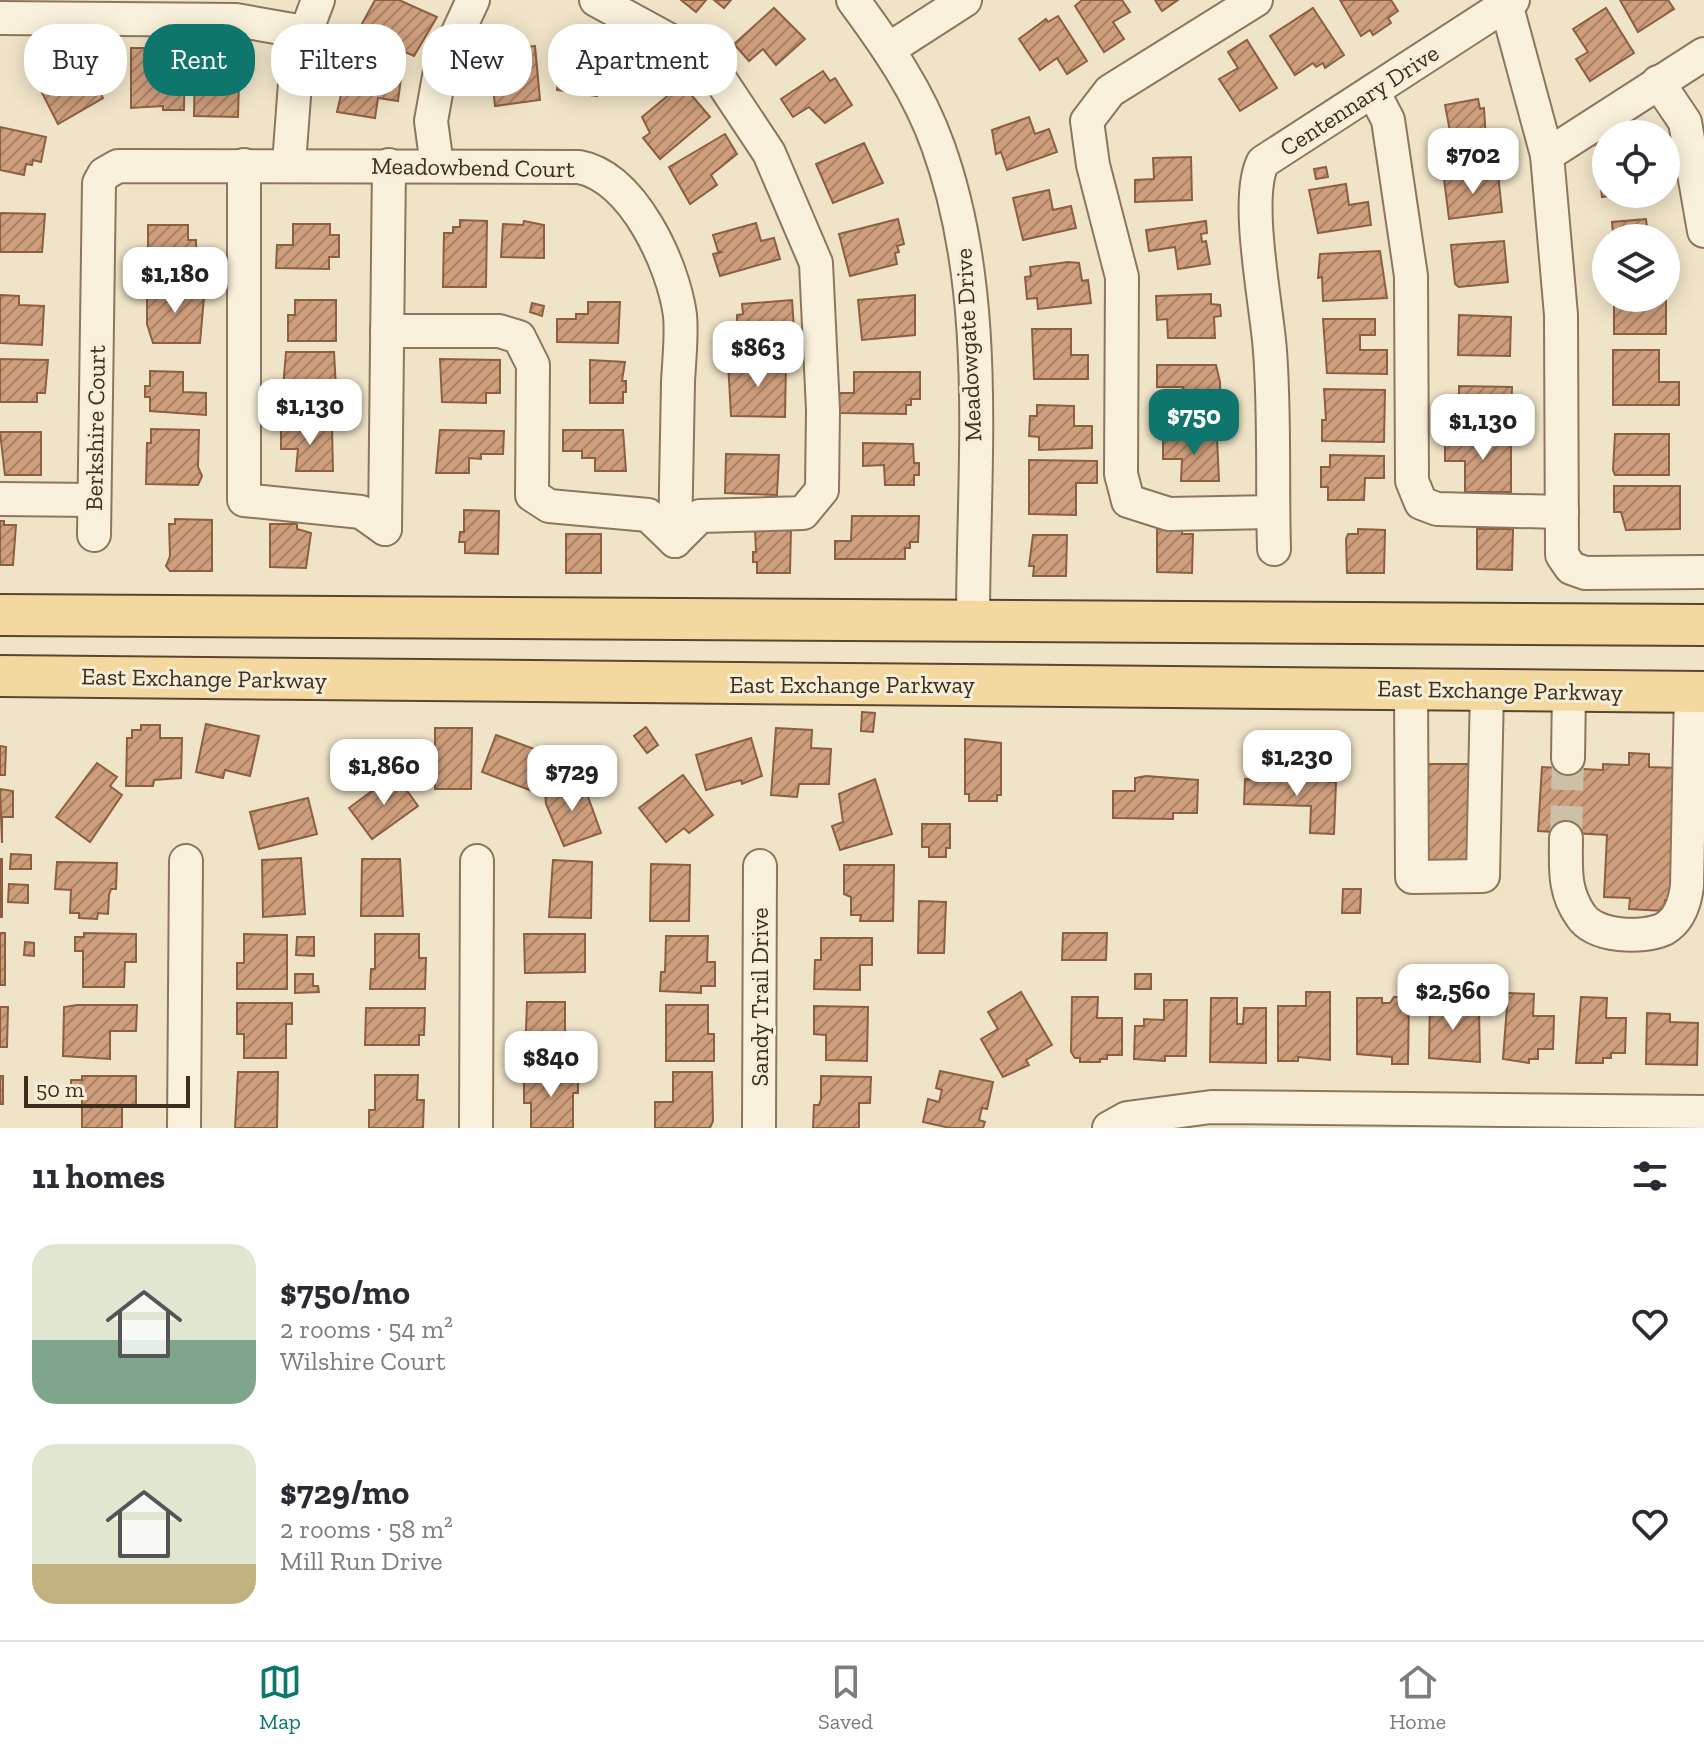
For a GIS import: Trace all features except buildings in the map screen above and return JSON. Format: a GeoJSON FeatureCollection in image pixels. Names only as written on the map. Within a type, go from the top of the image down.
{"type":"FeatureCollection","features":[{"type":"Feature","properties":{"kind":"main road"},"geometry":{"type":"LineString","coordinates":[[0,615],[1698,625],[1697,692]]}},
{"type":"Feature","properties":{"kind":"main road"},"geometry":{"type":"LineString","coordinates":[[973,621],[973,685]]}},
{"type":"Feature","properties":{"kind":"main road"},"geometry":{"type":"LineString","coordinates":[[1569,624],[1569,690]]}},
{"type":"Feature","properties":{"kind":"main road","name":"East Exchange Parkway"},"geometry":{"type":"LineString","coordinates":[[0,676],[1697,692]]}},
{"type":"Feature","properties":{"kind":"street"},"geometry":{"type":"LineString","coordinates":[[308,24],[318,0]]}},
{"type":"Feature","properties":{"kind":"street"},"geometry":{"type":"LineString","coordinates":[[437,166],[431,121],[440,71],[473,0]]}},
{"type":"Feature","properties":{"kind":"street"},"geometry":{"type":"LineString","coordinates":[[387,331],[499,331],[519,337],[533,365],[532,495],[549,506],[648,515],[675,541],[700,516],[803,513],[822,490],[816,263],[769,153],[708,61],[596,0]]}},
{"type":"Feature","properties":{"kind":"street","name":"Meadowgate Drive"},"geometry":{"type":"LineString","coordinates":[[853,0],[889,49],[938,144],[954,194],[964,246],[974,359],[973,621]]}},
{"type":"Feature","properties":{"kind":"street"},"geometry":{"type":"LineString","coordinates":[[889,49],[965,0]]}},
{"type":"Feature","properties":{"kind":"street"},"geometry":{"type":"LineString","coordinates":[[1256,0],[1110,91],[1087,121],[1093,165],[1122,277],[1121,474],[1128,501],[1169,514],[1273,512]]}},
{"type":"Feature","properties":{"kind":"street"},"geometry":{"type":"LineString","coordinates":[[1508,1],[1547,155],[1561,315],[1562,555],[1571,568],[1585,573],[1704,572]]}},
{"type":"Feature","properties":{"kind":"street","name":"Centennary Drive"},"geometry":{"type":"LineString","coordinates":[[1274,549],[1271,354],[1256,217],[1256,176],[1263,162],[1508,1]]}},
{"type":"Feature","properties":{"kind":"street"},"geometry":{"type":"LineString","coordinates":[[0,18],[155,8],[271,26]]}},
{"type":"Feature","properties":{"kind":"street"},"geometry":{"type":"LineString","coordinates":[[1547,155],[1704,54]]}},
{"type":"Feature","properties":{"kind":"street"},"geometry":{"type":"LineString","coordinates":[[1658,82],[1685,122],[1704,231]]}},
{"type":"Feature","properties":{"kind":"street"},"geometry":{"type":"LineString","coordinates":[[1373,91],[1388,120],[1411,276],[1412,481],[1421,503],[1437,509],[1562,512]]}},
{"type":"Feature","properties":{"kind":"street"},"geometry":{"type":"LineString","coordinates":[[289,164],[292,96]]}},
{"type":"Feature","properties":{"kind":"street","name":"Meadowbend Court"},"geometry":{"type":"LineString","coordinates":[[289,164],[579,167],[597,170],[616,184],[642,217],[663,264],[680,315],[675,541]]}},
{"type":"Feature","properties":{"kind":"street","name":"Berkshire Court"},"geometry":{"type":"LineString","coordinates":[[94,535],[99,183],[104,174],[118,166],[289,164]]}},
{"type":"Feature","properties":{"kind":"street"},"geometry":{"type":"LineString","coordinates":[[244,165],[244,500],[361,512],[385,529],[389,165]]}},
{"type":"Feature","properties":{"kind":"street"},"geometry":{"type":"LineString","coordinates":[[0,499],[94,500]]}},
{"type":"Feature","properties":{"kind":"street"},"geometry":{"type":"LineString","coordinates":[[1411,689],[1412,877],[1483,876],[1487,690]]}},
{"type":"Feature","properties":{"kind":"street"},"geometry":{"type":"LineString","coordinates":[[1568,758],[1569,690]]}},
{"type":"Feature","properties":{"kind":"street"},"geometry":{"type":"LineString","coordinates":[[1566,838],[1566,884],[1583,920],[1609,933],[1640,933],[1664,929],[1679,915],[1685,902],[1697,692]]}},
{"type":"Feature","properties":{"kind":"street"},"geometry":{"type":"LineString","coordinates":[[184,1128],[186,861]]}},
{"type":"Feature","properties":{"kind":"street"},"geometry":{"type":"LineString","coordinates":[[476,1128],[477,861]]}},
{"type":"Feature","properties":{"kind":"street","name":"Sandy Trail Drive"},"geometry":{"type":"LineString","coordinates":[[759,1128],[760,866]]}},
{"type":"Feature","properties":{"kind":"street"},"geometry":{"type":"LineString","coordinates":[[1109,1128],[1127,1118],[1211,1107],[1704,1112]]}},
{"type":"Feature","properties":{"kind":"tunnel"},"geometry":{"type":"LineString","coordinates":[[1566,838],[1568,758]]}}]}
